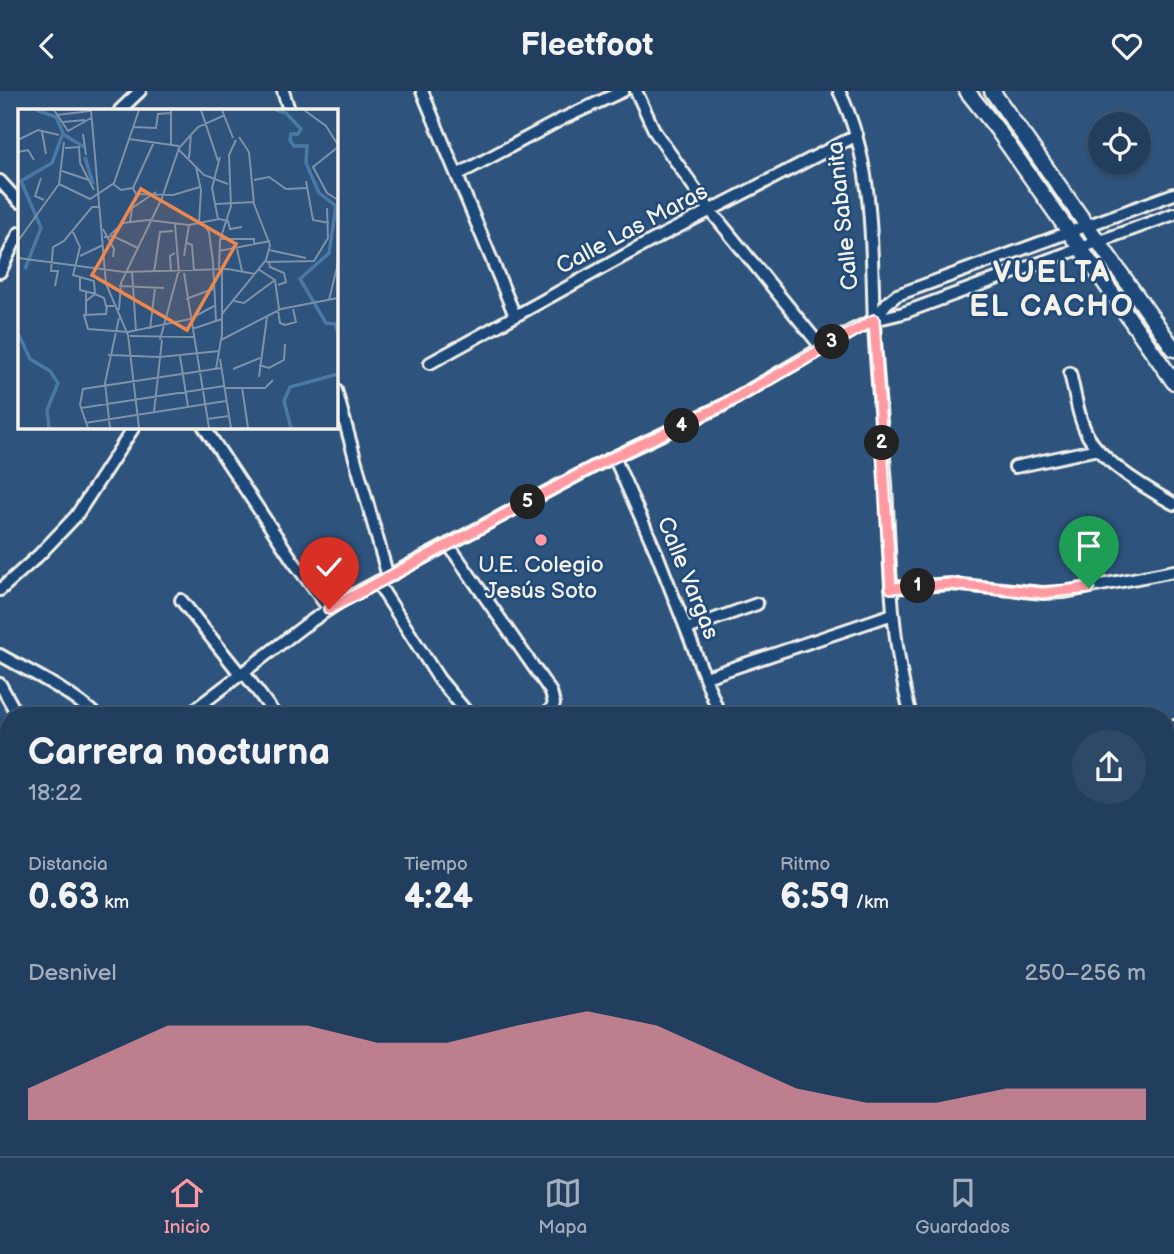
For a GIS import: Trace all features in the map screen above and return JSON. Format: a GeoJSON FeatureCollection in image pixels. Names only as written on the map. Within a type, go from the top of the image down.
{"type":"FeatureCollection","features":[{"type":"Feature","properties":{"kind":"main road"},"geometry":{"type":"LineString","coordinates":[[967,91],[1174,382]]}},
{"type":"Feature","properties":{"kind":"main road"},"geometry":{"type":"LineString","coordinates":[[992,91],[1174,349]]}},
{"type":"Feature","properties":{"kind":"street"},"geometry":{"type":"LineString","coordinates":[[121,109],[140,91]]}},
{"type":"Feature","properties":{"kind":"street"},"geometry":{"type":"LineString","coordinates":[[283,91],[289,109]]}},
{"type":"Feature","properties":{"kind":"street"},"geometry":{"type":"LineString","coordinates":[[422,91],[515,316]]}},
{"type":"Feature","properties":{"kind":"street"},"geometry":{"type":"LineString","coordinates":[[457,175],[562,119],[622,91]]}},
{"type":"Feature","properties":{"kind":"street"},"geometry":{"type":"LineString","coordinates":[[636,91],[655,132],[710,210],[822,348]]}},
{"type":"Feature","properties":{"kind":"street","name":"Calle Sabanita"},"geometry":{"type":"LineString","coordinates":[[839,91],[857,135],[865,173],[871,229],[874,320],[893,614],[909,707]]}},
{"type":"Feature","properties":{"kind":"street","name":"Calle Las Maras"},"geometry":{"type":"LineString","coordinates":[[430,363],[710,210],[857,135]]}},
{"type":"Feature","properties":{"kind":"street"},"geometry":{"type":"LineString","coordinates":[[0,181],[18,201]]}},
{"type":"Feature","properties":{"kind":"street"},"geometry":{"type":"LineString","coordinates":[[874,320],[897,295],[1174,194]]}},
{"type":"Feature","properties":{"kind":"street"},"geometry":{"type":"LineString","coordinates":[[198,707],[329,609],[614,457],[722,406],[874,320],[903,313],[1174,214]]}},
{"type":"Feature","properties":{"kind":"street"},"geometry":{"type":"LineString","coordinates":[[0,272],[18,235]]}},
{"type":"Feature","properties":{"kind":"street"},"geometry":{"type":"LineString","coordinates":[[1070,373],[1086,432],[1098,449],[1144,487],[1174,504]]}},
{"type":"Feature","properties":{"kind":"street"},"geometry":{"type":"LineString","coordinates":[[338,397],[387,576]]}},
{"type":"Feature","properties":{"kind":"street"},"geometry":{"type":"LineString","coordinates":[[0,590],[76,516],[133,429]]}},
{"type":"Feature","properties":{"kind":"street"},"geometry":{"type":"LineString","coordinates":[[205,429],[293,561],[329,609]]}},
{"type":"Feature","properties":{"kind":"street"},"geometry":{"type":"LineString","coordinates":[[1015,467],[1098,449]]}},
{"type":"Feature","properties":{"kind":"street","name":"Calle Vargas"},"geometry":{"type":"LineString","coordinates":[[614,457],[687,629],[717,707]]}},
{"type":"Feature","properties":{"kind":"street"},"geometry":{"type":"LineString","coordinates":[[448,544],[547,684],[554,704],[552,707]]}},
{"type":"Feature","properties":{"kind":"street"},"geometry":{"type":"LineString","coordinates":[[891,588],[951,584],[1043,593],[1077,590],[1174,571]]}},
{"type":"Feature","properties":{"kind":"street"},"geometry":{"type":"LineString","coordinates":[[377,582],[439,678],[463,707]]}},
{"type":"Feature","properties":{"kind":"street"},"geometry":{"type":"LineString","coordinates":[[181,600],[269,707]]}},
{"type":"Feature","properties":{"kind":"street"},"geometry":{"type":"LineString","coordinates":[[687,629],[757,604]]}},
{"type":"Feature","properties":{"kind":"street"},"geometry":{"type":"LineString","coordinates":[[706,677],[893,614]]}},
{"type":"Feature","properties":{"kind":"street"},"geometry":{"type":"LineString","coordinates":[[0,655],[45,679],[86,707]]}},
{"type":"Feature","properties":{"kind":"street"},"geometry":{"type":"LineString","coordinates":[[0,684],[13,707]]}},
{"type":"Feature","properties":{"kind":"place","name":"U.E. Colegio Jesús Soto"},"geometry":{"type":"Point","coordinates":[541,540]}},
{"type":"Feature","properties":{"kind":"district","name":"VUELTA EL CACHO"},"geometry":{"type":"Point","coordinates":[1052,290]}},
{"type":"Feature","properties":{"kind":"route"},"geometry":{"type":"LineString","coordinates":[[329,609],[597,465],[702,417],[874,320],[891,588],[951,584],[1043,593],[1089,588]]}}]}
